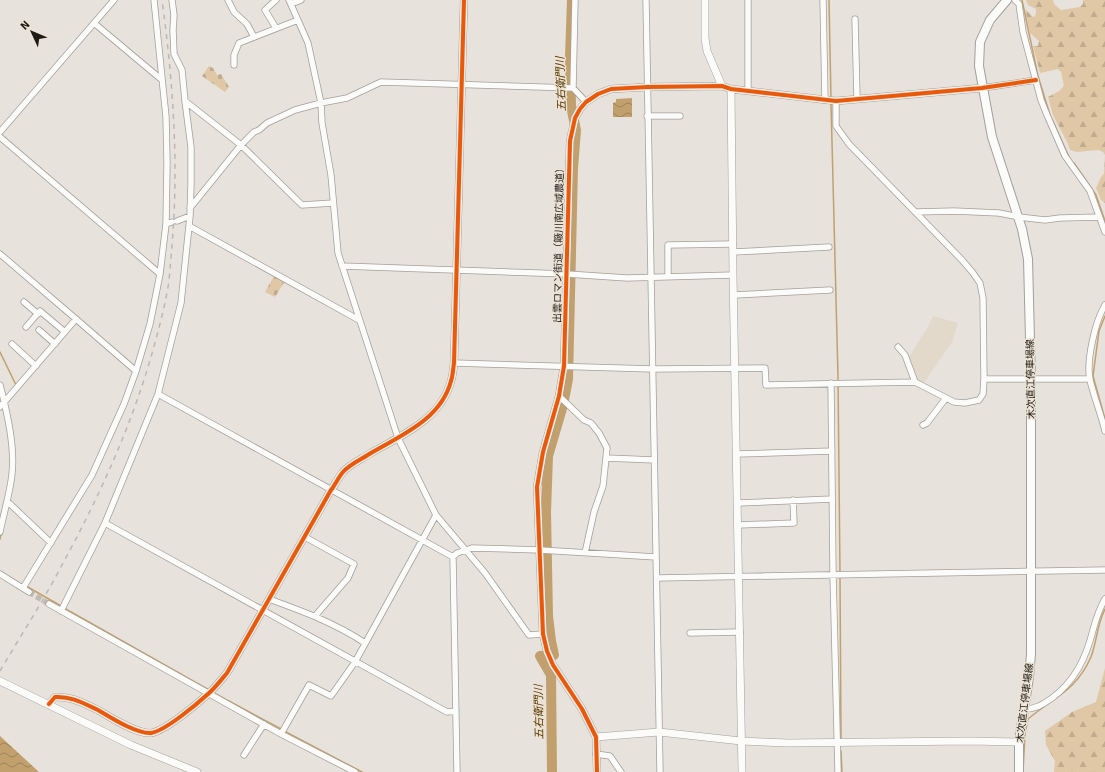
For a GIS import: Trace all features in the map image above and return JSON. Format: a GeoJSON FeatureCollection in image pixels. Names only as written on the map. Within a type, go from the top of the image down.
{"type":"FeatureCollection","features":[{"type":"Feature","properties":{"kind":"main road","name":"木次直江停車場線"},"geometry":{"type":"LineString","coordinates":[[1007,0],[990,20],[980,42],[979,66],[992,137],[1018,217],[1028,259],[1031,380],[1031,654],[1019,742],[1020,772]]}},
{"type":"Feature","properties":{"kind":"street"},"geometry":{"type":"LineString","coordinates":[[0,132],[114,0]]}},
{"type":"Feature","properties":{"kind":"street"},"geometry":{"type":"LineString","coordinates":[[23,588],[92,475],[124,404],[136,371],[150,324],[160,274],[166,224],[166,117],[154,0]]}},
{"type":"Feature","properties":{"kind":"street"},"geometry":{"type":"LineString","coordinates":[[61,610],[105,523],[158,394],[181,303],[190,216],[191,147],[182,70],[174,54],[174,15],[172,0]]}},
{"type":"Feature","properties":{"kind":"street"},"geometry":{"type":"LineString","coordinates":[[228,0],[234,12],[248,24],[254,37]]}},
{"type":"Feature","properties":{"kind":"street"},"geometry":{"type":"LineString","coordinates":[[276,0],[265,10],[276,28]]}},
{"type":"Feature","properties":{"kind":"street"},"geometry":{"type":"LineString","coordinates":[[301,0],[290,2],[308,43],[321,103],[322,123],[330,175],[338,254],[398,438],[436,515],[485,573],[529,635],[543,634]]}},
{"type":"Feature","properties":{"kind":"street"},"geometry":{"type":"LineString","coordinates":[[49,704],[54,697],[64,696],[79,701],[137,730],[150,733],[163,729],[209,693],[227,673],[331,490],[343,472],[355,463],[427,420],[437,409],[451,381],[454,363],[463,85],[464,0]]}},
{"type":"Feature","properties":{"kind":"street"},"geometry":{"type":"LineString","coordinates":[[575,0],[573,88],[586,102]]}},
{"type":"Feature","properties":{"kind":"street"},"geometry":{"type":"LineString","coordinates":[[646,0],[660,772]]}},
{"type":"Feature","properties":{"kind":"street"},"geometry":{"type":"LineString","coordinates":[[705,0],[705,38],[707,51],[722,86]]}},
{"type":"Feature","properties":{"kind":"street"},"geometry":{"type":"LineString","coordinates":[[748,0],[748,91]]}},
{"type":"Feature","properties":{"kind":"street"},"geometry":{"type":"LineString","coordinates":[[823,0],[825,100]]}},
{"type":"Feature","properties":{"kind":"street"},"geometry":{"type":"LineString","coordinates":[[1015,0],[1019,4],[1024,32],[1041,100],[1065,156],[1090,191],[1105,232]]}},
{"type":"Feature","properties":{"kind":"street"},"geometry":{"type":"LineString","coordinates":[[855,19],[857,98]]}},
{"type":"Feature","properties":{"kind":"street"},"geometry":{"type":"LineString","coordinates":[[234,65],[234,55],[239,43],[298,20]]}},
{"type":"Feature","properties":{"kind":"street"},"geometry":{"type":"LineString","coordinates":[[94,23],[162,80]]}},
{"type":"Feature","properties":{"kind":"street"},"geometry":{"type":"LineString","coordinates":[[705,86],[711,80],[715,70]]}},
{"type":"Feature","properties":{"kind":"street"},"geometry":{"type":"LineString","coordinates":[[982,88],[1036,80]]}},
{"type":"Feature","properties":{"kind":"street"},"geometry":{"type":"LineString","coordinates":[[190,208],[241,145],[254,132],[259,130],[267,123],[295,110],[347,98],[381,82],[573,88]]}},
{"type":"Feature","properties":{"kind":"street","name":"出雲ロマン街道（簸川南広域農道）"},"geometry":{"type":"LineString","coordinates":[[597,772],[596,737],[582,709],[553,665],[547,651],[543,634],[540,550],[538,487],[539,470],[559,396],[564,366],[570,141],[575,118],[586,102],[598,94],[611,89],[722,86],[731,89],[836,100],[982,88]]}},
{"type":"Feature","properties":{"kind":"street"},"geometry":{"type":"LineString","coordinates":[[731,89],[742,772]]}},
{"type":"Feature","properties":{"kind":"street"},"geometry":{"type":"LineString","coordinates":[[454,363],[653,369],[764,368],[766,385],[915,382],[954,402],[965,403],[979,400],[983,394],[984,380],[984,298],[980,283],[962,260],[849,144],[836,126],[836,100]]}},
{"type":"Feature","properties":{"kind":"street"},"geometry":{"type":"LineString","coordinates":[[185,102],[241,145],[302,205],[333,203]]}},
{"type":"Feature","properties":{"kind":"street"},"geometry":{"type":"LineString","coordinates":[[647,116],[680,116]]}},
{"type":"Feature","properties":{"kind":"street"},"geometry":{"type":"LineString","coordinates":[[0,137],[160,274]]}},
{"type":"Feature","properties":{"kind":"street"},"geometry":{"type":"LineString","coordinates":[[916,212],[991,212],[1045,220],[1099,217]]}},
{"type":"Feature","properties":{"kind":"street"},"geometry":{"type":"LineString","coordinates":[[166,224],[190,216]]}},
{"type":"Feature","properties":{"kind":"street"},"geometry":{"type":"LineString","coordinates":[[189,226],[359,320]]}},
{"type":"Feature","properties":{"kind":"street"},"geometry":{"type":"LineString","coordinates":[[668,276],[668,246],[733,244]]}},
{"type":"Feature","properties":{"kind":"street"},"geometry":{"type":"LineString","coordinates":[[733,252],[829,247]]}},
{"type":"Feature","properties":{"kind":"street"},"geometry":{"type":"LineString","coordinates":[[0,254],[136,371]]}},
{"type":"Feature","properties":{"kind":"street"},"geometry":{"type":"LineString","coordinates":[[342,266],[567,274],[627,278],[652,276],[733,275]]}},
{"type":"Feature","properties":{"kind":"street"},"geometry":{"type":"LineString","coordinates":[[734,295],[830,290]]}},
{"type":"Feature","properties":{"kind":"street"},"geometry":{"type":"LineString","coordinates":[[24,302],[38,314]]}},
{"type":"Feature","properties":{"kind":"street"},"geometry":{"type":"LineString","coordinates":[[1105,305],[1098,318],[1092,345],[1090,379],[1105,431]]}},
{"type":"Feature","properties":{"kind":"street"},"geometry":{"type":"LineString","coordinates":[[26,327],[40,311],[65,332]]}},
{"type":"Feature","properties":{"kind":"street"},"geometry":{"type":"LineString","coordinates":[[2,404],[76,319]]}},
{"type":"Feature","properties":{"kind":"street"},"geometry":{"type":"LineString","coordinates":[[39,330],[55,344]]}},
{"type":"Feature","properties":{"kind":"street"},"geometry":{"type":"LineString","coordinates":[[12,344],[36,366]]}},
{"type":"Feature","properties":{"kind":"street"},"geometry":{"type":"LineString","coordinates":[[898,347],[905,355],[915,382]]}},
{"type":"Feature","properties":{"kind":"street"},"geometry":{"type":"LineString","coordinates":[[984,380],[1090,379]]}},
{"type":"Feature","properties":{"kind":"street"},"geometry":{"type":"LineString","coordinates":[[831,383],[833,574],[838,772]]}},
{"type":"Feature","properties":{"kind":"street"},"geometry":{"type":"LineString","coordinates":[[0,385],[2,404],[13,456],[12,474],[0,532]]}},
{"type":"Feature","properties":{"kind":"street"},"geometry":{"type":"LineString","coordinates":[[158,394],[453,557]]}},
{"type":"Feature","properties":{"kind":"street"},"geometry":{"type":"LineString","coordinates":[[559,396],[584,420],[591,423],[599,433],[607,448],[603,486],[594,512],[584,553]]}},
{"type":"Feature","properties":{"kind":"street"},"geometry":{"type":"LineString","coordinates":[[923,425],[927,423],[946,398]]}},
{"type":"Feature","properties":{"kind":"street"},"geometry":{"type":"LineString","coordinates":[[737,454],[832,451]]}},
{"type":"Feature","properties":{"kind":"street"},"geometry":{"type":"LineString","coordinates":[[606,458],[654,460]]}},
{"type":"Feature","properties":{"kind":"street"},"geometry":{"type":"LineString","coordinates":[[738,503],[832,499]]}},
{"type":"Feature","properties":{"kind":"street"},"geometry":{"type":"LineString","coordinates":[[739,525],[794,523],[793,500]]}},
{"type":"Feature","properties":{"kind":"street"},"geometry":{"type":"LineString","coordinates":[[7,501],[51,543]]}},
{"type":"Feature","properties":{"kind":"street"},"geometry":{"type":"LineString","coordinates":[[281,734],[309,685],[331,696],[354,662],[436,515]]}},
{"type":"Feature","properties":{"kind":"street"},"geometry":{"type":"LineString","coordinates":[[105,523],[354,662],[447,712],[456,711]]}},
{"type":"Feature","properties":{"kind":"street"},"geometry":{"type":"LineString","coordinates":[[305,537],[354,564],[348,578],[315,616]]}},
{"type":"Feature","properties":{"kind":"street"},"geometry":{"type":"LineString","coordinates":[[457,772],[453,557],[457,553],[472,548],[540,550],[656,557]]}},
{"type":"Feature","properties":{"kind":"street"},"geometry":{"type":"LineString","coordinates":[[657,578],[1105,570]]}},
{"type":"Feature","properties":{"kind":"street"},"geometry":{"type":"LineString","coordinates":[[0,574],[29,592]]}},
{"type":"Feature","properties":{"kind":"street"},"geometry":{"type":"LineString","coordinates":[[269,599],[315,616],[353,635],[365,643]]}},
{"type":"Feature","properties":{"kind":"street"},"geometry":{"type":"LineString","coordinates":[[1024,709],[1036,708],[1042,705],[1063,688],[1075,675],[1085,656],[1097,614],[1105,599]]}},
{"type":"Feature","properties":{"kind":"street"},"geometry":{"type":"LineString","coordinates":[[49,604],[281,734],[355,772]]}},
{"type":"Feature","properties":{"kind":"street"},"geometry":{"type":"LineString","coordinates":[[690,633],[740,632]]}},
{"type":"Feature","properties":{"kind":"street"},"geometry":{"type":"LineString","coordinates":[[0,681],[131,745],[197,772]]}},
{"type":"Feature","properties":{"kind":"street"},"geometry":{"type":"LineString","coordinates":[[244,755],[264,724]]}},
{"type":"Feature","properties":{"kind":"street"},"geometry":{"type":"LineString","coordinates":[[596,737],[659,732],[741,741],[788,744],[969,741],[1019,742]]}},
{"type":"Feature","properties":{"kind":"street"},"geometry":{"type":"LineString","coordinates":[[596,754],[610,756],[621,772]]}},
{"type":"Feature","properties":{"kind":"shaded area"},"geometry":{"type":"Polygon","coordinates":[[[933,316],[958,323],[952,342],[923,384],[918,381],[908,359],[933,316]]]}},
{"type":"Feature","properties":{"kind":"green space"},"geometry":{"type":"Polygon","coordinates":[[[1026,0],[1053,0],[1054,4],[1061,10],[1080,7],[1083,4],[1083,0],[1105,0],[1105,155],[1103,152],[1098,150],[1077,152],[1070,150],[1053,115],[1048,97],[1059,91],[1064,86],[1061,72],[1058,69],[1040,73],[1033,46],[1038,46],[1039,41],[1030,33],[1025,9],[1033,17],[1035,16],[1036,9],[1028,5],[1026,0]]]}},
{"type":"Feature","properties":{"kind":"green space"},"geometry":{"type":"Polygon","coordinates":[[[209,66],[213,68],[217,75],[221,74],[229,87],[225,92],[202,76],[209,66]]]}},
{"type":"Feature","properties":{"kind":"green space"},"geometry":{"type":"Polygon","coordinates":[[[1105,155],[1105,203],[1101,200],[1096,188],[1104,174],[1105,155]]]}},
{"type":"Feature","properties":{"kind":"green space"},"geometry":{"type":"Polygon","coordinates":[[[274,276],[285,281],[275,297],[265,292],[274,276]]]}},
{"type":"Feature","properties":{"kind":"green space"},"geometry":{"type":"Polygon","coordinates":[[[1105,668],[1105,772],[1054,772],[1055,761],[1046,745],[1045,731],[1072,712],[1096,702],[1105,668]]]}},
{"type":"Feature","properties":{"kind":"water"},"geometry":{"type":"Polygon","coordinates":[[[632,98],[632,117],[613,117],[613,103],[616,102],[616,99],[632,98]]]}},
{"type":"Feature","properties":{"kind":"water"},"geometry":{"type":"Polygon","coordinates":[[[0,736],[39,772],[0,772],[0,736]]]}},
{"type":"Feature","properties":{"kind":"waterway","name":"五右衛門川"},"geometry":{"type":"LineString","coordinates":[[552,772],[551,675],[540,656],[554,655],[548,616],[546,512],[548,456],[563,405],[568,379],[573,168],[576,130],[571,106],[570,57],[572,0]]}},
{"type":"Feature","properties":{"kind":"waterway"},"geometry":{"type":"LineString","coordinates":[[829,0],[831,99]]}},
{"type":"Feature","properties":{"kind":"waterway"},"geometry":{"type":"LineString","coordinates":[[1022,0],[1038,76],[1050,115]]}},
{"type":"Feature","properties":{"kind":"waterway"},"geometry":{"type":"LineString","coordinates":[[831,103],[838,377],[840,573]]}},
{"type":"Feature","properties":{"kind":"waterway"},"geometry":{"type":"LineString","coordinates":[[1052,119],[1069,157]]}},
{"type":"Feature","properties":{"kind":"waterway"},"geometry":{"type":"LineString","coordinates":[[1074,163],[1096,195],[1105,221]]}},
{"type":"Feature","properties":{"kind":"waterway"},"geometry":{"type":"LineString","coordinates":[[1105,316],[1099,331],[1093,376],[1105,419]]}},
{"type":"Feature","properties":{"kind":"waterway"},"geometry":{"type":"LineString","coordinates":[[0,352],[16,386]]}},
{"type":"Feature","properties":{"kind":"waterway"},"geometry":{"type":"LineString","coordinates":[[0,539],[1,534]]}},
{"type":"Feature","properties":{"kind":"waterway"},"geometry":{"type":"LineString","coordinates":[[840,577],[841,739]]}},
{"type":"Feature","properties":{"kind":"waterway"},"geometry":{"type":"LineString","coordinates":[[26,586],[61,606]]}},
{"type":"Feature","properties":{"kind":"waterway"},"geometry":{"type":"LineString","coordinates":[[64,608],[209,690]]}},
{"type":"Feature","properties":{"kind":"waterway"},"geometry":{"type":"LineString","coordinates":[[1023,772],[1025,734],[1028,719],[1071,686],[1085,669],[1091,657],[1100,621],[1105,609]]}},
{"type":"Feature","properties":{"kind":"waterway"},"geometry":{"type":"LineString","coordinates":[[214,693],[281,729]]}},
{"type":"Feature","properties":{"kind":"waterway"},"geometry":{"type":"LineString","coordinates":[[284,731],[362,772]]}},
{"type":"Feature","properties":{"kind":"waterway"},"geometry":{"type":"LineString","coordinates":[[841,751],[842,772]]}},
{"type":"Feature","properties":{"kind":"tunnel"},"geometry":{"type":"LineString","coordinates":[[29,592],[49,604]]}},
{"type":"Feature","properties":{"kind":"railway"},"geometry":{"type":"LineString","coordinates":[[0,671],[56,577],[113,462],[143,384],[161,319],[169,281],[175,184],[172,92],[162,0]]}},
{"type":"Feature","properties":{"kind":"cycle path"},"geometry":{"type":"LineString","coordinates":[[49,704],[55,697],[72,699],[98,710],[131,728],[145,733],[157,731],[189,710],[211,692],[227,673],[331,490],[343,472],[353,464],[419,424],[439,406],[452,379],[454,363],[464,0]]}},
{"type":"Feature","properties":{"kind":"cycle path"},"geometry":{"type":"LineString","coordinates":[[597,772],[596,737],[582,709],[553,665],[547,651],[543,634],[537,487],[543,452],[559,396],[564,366],[570,141],[575,118],[580,109],[586,102],[598,94],[611,89],[722,86],[731,89],[836,101],[982,88],[1036,80]]}}]}
